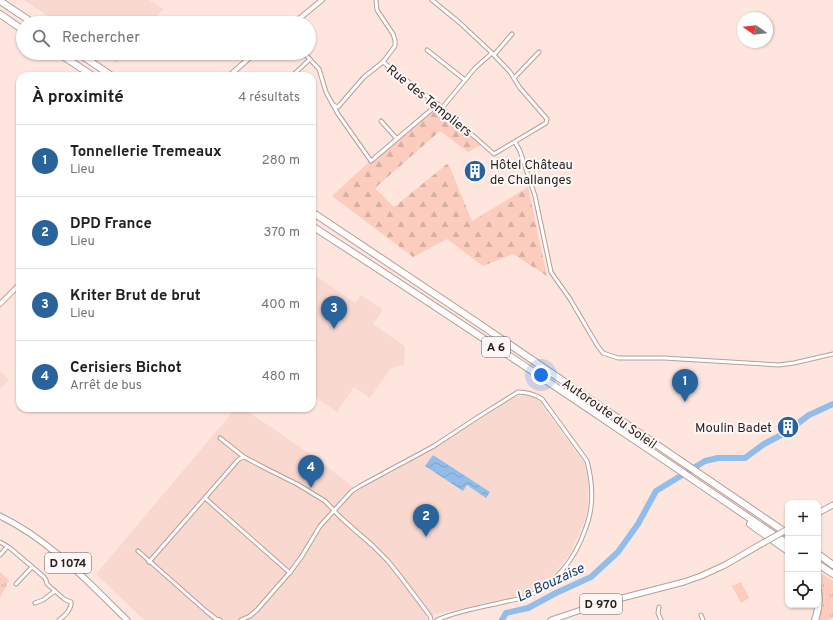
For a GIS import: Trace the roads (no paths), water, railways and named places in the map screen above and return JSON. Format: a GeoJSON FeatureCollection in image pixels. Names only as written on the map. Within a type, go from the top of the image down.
{"type":"FeatureCollection","features":[{"type":"Feature","properties":{"kind":"highway"},"geometry":{"type":"LineString","coordinates":[[0,1],[22,16]]}},
{"type":"Feature","properties":{"kind":"highway"},"geometry":{"type":"LineString","coordinates":[[0,14],[16,25]]}},
{"type":"Feature","properties":{"kind":"highway"},"geometry":{"type":"LineString","coordinates":[[68,60],[86,72]]}},
{"type":"Feature","properties":{"kind":"highway"},"geometry":{"type":"LineString","coordinates":[[88,60],[106,72]]}},
{"type":"Feature","properties":{"kind":"highway","name":"Autoroute du Soleil"},"geometry":{"type":"LineString","coordinates":[[316,215],[785,532]]}},
{"type":"Feature","properties":{"kind":"highway","name":"Autoroute du Soleil"},"geometry":{"type":"LineString","coordinates":[[316,229],[479,335],[687,475],[738,512],[785,542]]}},
{"type":"Feature","properties":{"kind":"highway"},"geometry":{"type":"LineString","coordinates":[[738,512],[748,522],[785,549]]}},
{"type":"Feature","properties":{"kind":"highway"},"geometry":{"type":"LineString","coordinates":[[821,556],[833,564]]}},
{"type":"Feature","properties":{"kind":"highway"},"geometry":{"type":"LineString","coordinates":[[821,566],[833,574]]}},
{"type":"Feature","properties":{"kind":"highway"},"geometry":{"type":"LineString","coordinates":[[814,620],[818,608]]}},
{"type":"Feature","properties":{"kind":"main road"},"geometry":{"type":"LineString","coordinates":[[821,512],[833,506]]}},
{"type":"Feature","properties":{"kind":"main road","name":"D 1074"},"geometry":{"type":"LineString","coordinates":[[0,516],[25,530],[50,548],[127,620]]}},
{"type":"Feature","properties":{"kind":"main road","name":"D 970"},"geometry":{"type":"LineString","coordinates":[[550,620],[599,604],[684,582],[701,576],[725,565],[785,531]]}},
{"type":"Feature","properties":{"kind":"street"},"geometry":{"type":"LineString","coordinates":[[303,16],[322,0]]}},
{"type":"Feature","properties":{"kind":"street","name":"Rue des Templiers"},"geometry":{"type":"LineString","coordinates":[[376,0],[377,10],[393,34],[395,40],[395,46],[383,62],[438,104],[494,154],[515,142]]}},
{"type":"Feature","properties":{"kind":"street"},"geometry":{"type":"LineString","coordinates":[[432,0],[460,23],[493,54],[510,72],[520,88],[547,119],[546,123],[515,142],[520,151],[534,196],[551,272],[570,299],[603,353],[618,358],[664,358],[779,364],[794,363],[833,354]]}},
{"type":"Feature","properties":{"kind":"street"},"geometry":{"type":"LineString","coordinates":[[442,108],[475,68],[493,54],[512,34]]}},
{"type":"Feature","properties":{"kind":"street"},"geometry":{"type":"LineString","coordinates":[[427,50],[465,80]]}},
{"type":"Feature","properties":{"kind":"street"},"geometry":{"type":"LineString","coordinates":[[514,78],[539,52]]}},
{"type":"Feature","properties":{"kind":"street"},"geometry":{"type":"LineString","coordinates":[[234,72],[247,60]]}},
{"type":"Feature","properties":{"kind":"street"},"geometry":{"type":"LineString","coordinates":[[296,72],[309,60]]}},
{"type":"Feature","properties":{"kind":"street"},"geometry":{"type":"LineString","coordinates":[[311,60],[319,68],[326,92],[338,114],[371,161],[438,104]]}},
{"type":"Feature","properties":{"kind":"street"},"geometry":{"type":"LineString","coordinates":[[333,105],[338,106],[364,76],[383,62]]}},
{"type":"Feature","properties":{"kind":"street"},"geometry":{"type":"LineString","coordinates":[[381,121],[397,139]]}},
{"type":"Feature","properties":{"kind":"street"},"geometry":{"type":"LineString","coordinates":[[0,304],[16,288]]}},
{"type":"Feature","properties":{"kind":"street"},"geometry":{"type":"LineString","coordinates":[[241,620],[250,616],[257,610],[290,573],[320,526],[352,491],[434,446],[478,416],[518,392],[535,394],[542,399],[587,461],[592,491],[591,507],[588,521],[580,543],[572,558],[560,574],[544,588],[526,597],[450,614],[437,620]]}},
{"type":"Feature","properties":{"kind":"street"},"geometry":{"type":"LineString","coordinates":[[220,438],[244,457],[298,484],[334,510],[388,561],[430,616],[431,620]]}},
{"type":"Feature","properties":{"kind":"street"},"geometry":{"type":"LineString","coordinates":[[150,562],[238,460],[244,457]]}},
{"type":"Feature","properties":{"kind":"street"},"geometry":{"type":"LineString","coordinates":[[205,498],[290,573]]}},
{"type":"Feature","properties":{"kind":"street"},"geometry":{"type":"LineString","coordinates":[[0,542],[10,548],[44,577],[47,584],[64,599],[71,602],[72,604],[69,610],[60,620]]}},
{"type":"Feature","properties":{"kind":"street"},"geometry":{"type":"LineString","coordinates":[[0,555],[7,547]]}},
{"type":"Feature","properties":{"kind":"street"},"geometry":{"type":"LineString","coordinates":[[138,551],[206,611],[216,619],[220,620]]}},
{"type":"Feature","properties":{"kind":"street"},"geometry":{"type":"LineString","coordinates":[[16,584],[32,567]]}},
{"type":"Feature","properties":{"kind":"street"},"geometry":{"type":"LineString","coordinates":[[35,603],[43,600],[55,591]]}},
{"type":"Feature","properties":{"kind":"street"},"geometry":{"type":"LineString","coordinates":[[659,607],[658,613],[661,620]]}},
{"type":"Feature","properties":{"kind":"street"},"geometry":{"type":"LineString","coordinates":[[701,615],[703,620]]}},
{"type":"Feature","properties":{"kind":"water"},"geometry":{"type":"Polygon","coordinates":[[[433,455],[490,492],[486,498],[467,485],[463,491],[425,466],[433,455]]]}},
{"type":"Feature","properties":{"kind":"waterway","name":"La Bouzaise"},"geometry":{"type":"LineString","coordinates":[[502,620],[506,613],[528,608],[591,577],[618,552],[638,524],[656,491],[705,461],[718,458],[745,458],[764,444],[785,433],[809,415],[833,404]]}},
{"type":"Feature","properties":{"kind":"place","name":"Hôtel Château de Challanges"},"geometry":{"type":"Point","coordinates":[475,171]}},
{"type":"Feature","properties":{"kind":"place","name":"Kriter Brut de brut"},"geometry":{"type":"Point","coordinates":[334,329]}},
{"type":"Feature","properties":{"kind":"place","name":"Tonnellerie Tremeaux"},"geometry":{"type":"Point","coordinates":[685,402]}},
{"type":"Feature","properties":{"kind":"place","name":"Moulin Badet"},"geometry":{"type":"Point","coordinates":[788,427]}},
{"type":"Feature","properties":{"kind":"place","name":"Cerisiers Bichot"},"geometry":{"type":"Point","coordinates":[311,488]}},
{"type":"Feature","properties":{"kind":"place","name":"DPD France"},"geometry":{"type":"Point","coordinates":[426,537]}}]}
